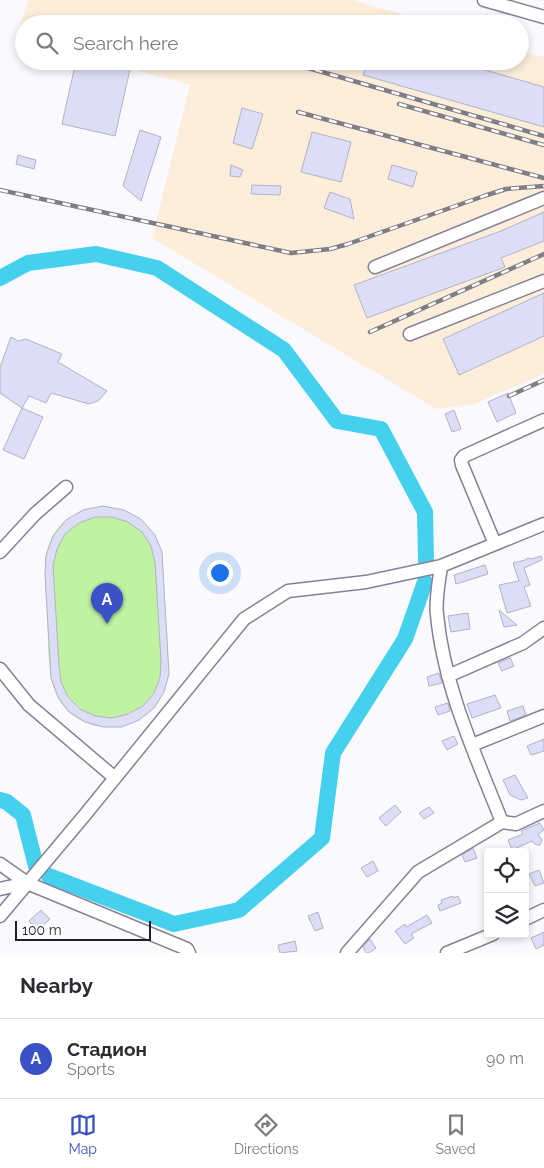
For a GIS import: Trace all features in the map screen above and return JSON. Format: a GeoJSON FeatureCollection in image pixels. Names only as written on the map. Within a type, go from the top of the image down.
{"type":"FeatureCollection","features":[{"type":"Feature","properties":{"kind":"street"},"geometry":{"type":"LineString","coordinates":[[484,0],[544,17]]}},
{"type":"Feature","properties":{"kind":"street"},"geometry":{"type":"LineString","coordinates":[[375,267],[544,198]]}},
{"type":"Feature","properties":{"kind":"street"},"geometry":{"type":"LineString","coordinates":[[410,334],[544,280]]}},
{"type":"Feature","properties":{"kind":"street"},"geometry":{"type":"LineString","coordinates":[[495,544],[461,460],[464,456],[544,420]]}},
{"type":"Feature","properties":{"kind":"street"},"geometry":{"type":"LineString","coordinates":[[0,552],[34,514],[66,487]]}},
{"type":"Feature","properties":{"kind":"street"},"geometry":{"type":"LineString","coordinates":[[0,916],[244,619],[288,591],[366,582],[440,566],[544,524]]}},
{"type":"Feature","properties":{"kind":"street"},"geometry":{"type":"LineString","coordinates":[[440,566],[437,614],[448,676],[502,822]]}},
{"type":"Feature","properties":{"kind":"street"},"geometry":{"type":"LineString","coordinates":[[448,676],[523,643],[544,628]]}},
{"type":"Feature","properties":{"kind":"street"},"geometry":{"type":"LineString","coordinates":[[0,669],[29,705],[115,778]]}},
{"type":"Feature","properties":{"kind":"street"},"geometry":{"type":"LineString","coordinates":[[472,745],[544,716]]}},
{"type":"Feature","properties":{"kind":"street"},"geometry":{"type":"LineString","coordinates":[[347,953],[418,872],[502,822],[516,824],[544,811]]}},
{"type":"Feature","properties":{"kind":"street"},"geometry":{"type":"LineString","coordinates":[[0,864],[27,883],[186,952]]}},
{"type":"Feature","properties":{"kind":"street"},"geometry":{"type":"LineString","coordinates":[[0,890],[27,883]]}},
{"type":"Feature","properties":{"kind":"street"},"geometry":{"type":"LineString","coordinates":[[529,917],[544,910]]}},
{"type":"Feature","properties":{"kind":"street"},"geometry":{"type":"LineString","coordinates":[[447,953],[484,938]]}},
{"type":"Feature","properties":{"kind":"shaded area"},"geometry":{"type":"Polygon","coordinates":[[[28,0],[354,0],[403,15],[24,15],[28,0]]]}},
{"type":"Feature","properties":{"kind":"shaded area"},"geometry":{"type":"Polygon","coordinates":[[[529,53],[544,57],[544,374],[474,404],[436,409],[152,238],[190,85],[136,70],[529,70],[529,53]]]}},
{"type":"Feature","properties":{"kind":"green space"},"geometry":{"type":"Polygon","coordinates":[[[103,506],[125,511],[147,525],[162,552],[168,678],[162,696],[154,708],[130,724],[117,727],[89,724],[76,718],[65,708],[53,687],[49,656],[45,578],[48,546],[57,528],[68,519],[81,512],[103,506]]]}},
{"type":"Feature","properties":{"kind":"building"},"geometry":{"type":"Polygon","coordinates":[[[74,70],[130,70],[115,136],[62,124],[74,70]]]}},
{"type":"Feature","properties":{"kind":"building"},"geometry":{"type":"Polygon","coordinates":[[[365,70],[485,70],[544,87],[544,127],[363,75],[365,70]]]}},
{"type":"Feature","properties":{"kind":"building"},"geometry":{"type":"Polygon","coordinates":[[[242,108],[263,114],[252,149],[233,143],[242,108]]]}},
{"type":"Feature","properties":{"kind":"building"},"geometry":{"type":"Polygon","coordinates":[[[140,130],[161,137],[141,201],[123,186],[140,130]]]}},
{"type":"Feature","properties":{"kind":"building"},"geometry":{"type":"Polygon","coordinates":[[[312,132],[351,142],[341,182],[301,172],[312,132]]]}},
{"type":"Feature","properties":{"kind":"building"},"geometry":{"type":"Polygon","coordinates":[[[18,155],[36,160],[34,169],[16,164],[18,155]]]}},
{"type":"Feature","properties":{"kind":"building"},"geometry":{"type":"Polygon","coordinates":[[[231,165],[243,170],[240,177],[230,176],[231,165]]]}},
{"type":"Feature","properties":{"kind":"building"},"geometry":{"type":"Polygon","coordinates":[[[392,165],[417,172],[413,187],[388,179],[392,165]]]}},
{"type":"Feature","properties":{"kind":"building"},"geometry":{"type":"Polygon","coordinates":[[[252,185],[281,186],[280,195],[251,194],[252,185]]]}},
{"type":"Feature","properties":{"kind":"building"},"geometry":{"type":"Polygon","coordinates":[[[330,192],[350,199],[354,219],[324,208],[330,192]]]}},
{"type":"Feature","properties":{"kind":"building"},"geometry":{"type":"Polygon","coordinates":[[[544,212],[544,241],[501,258],[505,267],[367,318],[354,285],[501,231],[544,212]]]}},
{"type":"Feature","properties":{"kind":"building"},"geometry":{"type":"Polygon","coordinates":[[[544,293],[544,336],[459,375],[443,339],[544,293]]]}},
{"type":"Feature","properties":{"kind":"building"},"geometry":{"type":"Polygon","coordinates":[[[11,337],[18,341],[26,339],[62,354],[58,362],[107,391],[98,401],[89,404],[51,393],[46,403],[29,396],[22,408],[0,393],[0,367],[11,337]]]}},
{"type":"Feature","properties":{"kind":"building"},"geometry":{"type":"Polygon","coordinates":[[[508,393],[516,413],[497,422],[488,402],[508,393]]]}},
{"type":"Feature","properties":{"kind":"building"},"geometry":{"type":"Polygon","coordinates":[[[22,408],[43,417],[24,459],[3,450],[22,408]]]}},
{"type":"Feature","properties":{"kind":"building"},"geometry":{"type":"Polygon","coordinates":[[[454,410],[461,429],[452,432],[445,414],[454,410]]]}},
{"type":"Feature","properties":{"kind":"building"},"geometry":{"type":"Polygon","coordinates":[[[103,506],[124,510],[141,519],[155,535],[162,552],[169,674],[164,692],[154,708],[139,720],[122,727],[103,727],[85,722],[69,712],[58,697],[51,678],[45,575],[46,555],[53,536],[66,520],[83,510],[103,506]],[[95,517],[79,523],[65,534],[57,549],[53,566],[61,682],[68,697],[80,709],[95,716],[112,718],[128,714],[143,706],[154,693],[160,678],[161,661],[155,562],[151,546],[142,532],[128,522],[112,517],[95,517]]]}},
{"type":"Feature","properties":{"kind":"building"},"geometry":{"type":"Polygon","coordinates":[[[541,556],[542,560],[524,568],[530,585],[524,587],[531,606],[507,613],[499,585],[519,581],[513,563],[541,556]]]}},
{"type":"Feature","properties":{"kind":"building"},"geometry":{"type":"Polygon","coordinates":[[[485,565],[488,574],[456,584],[454,575],[485,565]]]}},
{"type":"Feature","properties":{"kind":"building"},"geometry":{"type":"Polygon","coordinates":[[[499,610],[517,625],[504,627],[499,610]]]}},
{"type":"Feature","properties":{"kind":"building"},"geometry":{"type":"Polygon","coordinates":[[[468,613],[470,629],[451,632],[448,616],[468,613]]]}},
{"type":"Feature","properties":{"kind":"building"},"geometry":{"type":"Polygon","coordinates":[[[510,658],[514,666],[502,671],[498,663],[510,658]]]}},
{"type":"Feature","properties":{"kind":"building"},"geometry":{"type":"Polygon","coordinates":[[[439,673],[442,683],[429,686],[427,677],[439,673]]]}},
{"type":"Feature","properties":{"kind":"building"},"geometry":{"type":"Polygon","coordinates":[[[495,695],[501,708],[472,718],[467,704],[495,695]]]}},
{"type":"Feature","properties":{"kind":"building"},"geometry":{"type":"Polygon","coordinates":[[[448,703],[450,711],[438,715],[435,707],[448,703]]]}},
{"type":"Feature","properties":{"kind":"building"},"geometry":{"type":"Polygon","coordinates":[[[523,706],[526,715],[510,721],[507,711],[523,706]]]}},
{"type":"Feature","properties":{"kind":"building"},"geometry":{"type":"Polygon","coordinates":[[[454,736],[458,744],[447,750],[442,741],[454,736]]]}},
{"type":"Feature","properties":{"kind":"building"},"geometry":{"type":"Polygon","coordinates":[[[544,739],[544,751],[531,755],[527,746],[544,739]]]}},
{"type":"Feature","properties":{"kind":"building"},"geometry":{"type":"Polygon","coordinates":[[[515,775],[528,798],[521,800],[510,795],[503,780],[515,775]]]}},
{"type":"Feature","properties":{"kind":"building"},"geometry":{"type":"Polygon","coordinates":[[[395,805],[401,812],[386,826],[379,818],[395,805]]]}},
{"type":"Feature","properties":{"kind":"building"},"geometry":{"type":"Polygon","coordinates":[[[429,807],[434,813],[424,819],[419,813],[429,807]]]}},
{"type":"Feature","properties":{"kind":"building"},"geometry":{"type":"Polygon","coordinates":[[[540,823],[544,830],[538,834],[542,840],[540,845],[536,845],[532,841],[516,848],[511,848],[508,840],[523,834],[521,831],[540,823]]]}},
{"type":"Feature","properties":{"kind":"building"},"geometry":{"type":"Polygon","coordinates":[[[473,848],[477,858],[465,862],[462,855],[473,848]]]}},
{"type":"Feature","properties":{"kind":"building"},"geometry":{"type":"Polygon","coordinates":[[[373,861],[378,871],[367,877],[361,868],[373,861]]]}},
{"type":"Feature","properties":{"kind":"building"},"geometry":{"type":"Polygon","coordinates":[[[539,870],[544,883],[535,886],[529,874],[539,870]]]}},
{"type":"Feature","properties":{"kind":"building"},"geometry":{"type":"Polygon","coordinates":[[[453,896],[453,898],[458,896],[461,903],[440,911],[438,905],[442,903],[441,900],[453,896]]]}},
{"type":"Feature","properties":{"kind":"building"},"geometry":{"type":"Polygon","coordinates":[[[41,910],[50,919],[37,931],[29,921],[41,910]]]}},
{"type":"Feature","properties":{"kind":"building"},"geometry":{"type":"Polygon","coordinates":[[[318,912],[323,928],[315,931],[308,916],[318,912]]]}},
{"type":"Feature","properties":{"kind":"building"},"geometry":{"type":"Polygon","coordinates":[[[427,915],[432,923],[411,934],[414,938],[405,944],[395,931],[405,924],[406,927],[427,915]]]}},
{"type":"Feature","properties":{"kind":"building"},"geometry":{"type":"Polygon","coordinates":[[[544,932],[544,945],[536,949],[531,938],[544,932]]]}},
{"type":"Feature","properties":{"kind":"building"},"geometry":{"type":"Polygon","coordinates":[[[370,939],[376,948],[366,953],[363,947],[370,939]]]}},
{"type":"Feature","properties":{"kind":"building"},"geometry":{"type":"Polygon","coordinates":[[[295,941],[297,951],[280,953],[278,945],[295,941]]]}},
{"type":"Feature","properties":{"kind":"waterway"},"geometry":{"type":"LineString","coordinates":[[0,278],[28,263],[96,254],[157,268],[284,350],[337,421],[381,429],[425,512],[426,561]]}},
{"type":"Feature","properties":{"kind":"waterway"},"geometry":{"type":"LineString","coordinates":[[49,876],[174,924],[239,910],[322,838],[333,753],[405,639],[425,582]]}},
{"type":"Feature","properties":{"kind":"waterway"},"geometry":{"type":"LineString","coordinates":[[0,800],[7,802],[23,815],[36,866]]}},
{"type":"Feature","properties":{"kind":"railway"},"geometry":{"type":"LineString","coordinates":[[315,70],[544,136]]}},
{"type":"Feature","properties":{"kind":"railway"},"geometry":{"type":"LineString","coordinates":[[399,104],[544,145]]}},
{"type":"Feature","properties":{"kind":"railway"},"geometry":{"type":"LineString","coordinates":[[298,112],[544,178]]}},
{"type":"Feature","properties":{"kind":"railway"},"geometry":{"type":"LineString","coordinates":[[0,190],[291,253],[330,249],[348,244],[506,189],[544,186]]}},
{"type":"Feature","properties":{"kind":"railway"},"geometry":{"type":"LineString","coordinates":[[370,332],[544,254]]}},
{"type":"Feature","properties":{"kind":"railway"},"geometry":{"type":"LineString","coordinates":[[509,396],[544,380]]}},
{"type":"Feature","properties":{"kind":"place","name":"Стадион"},"geometry":{"type":"Point","coordinates":[107,624]}}]}
